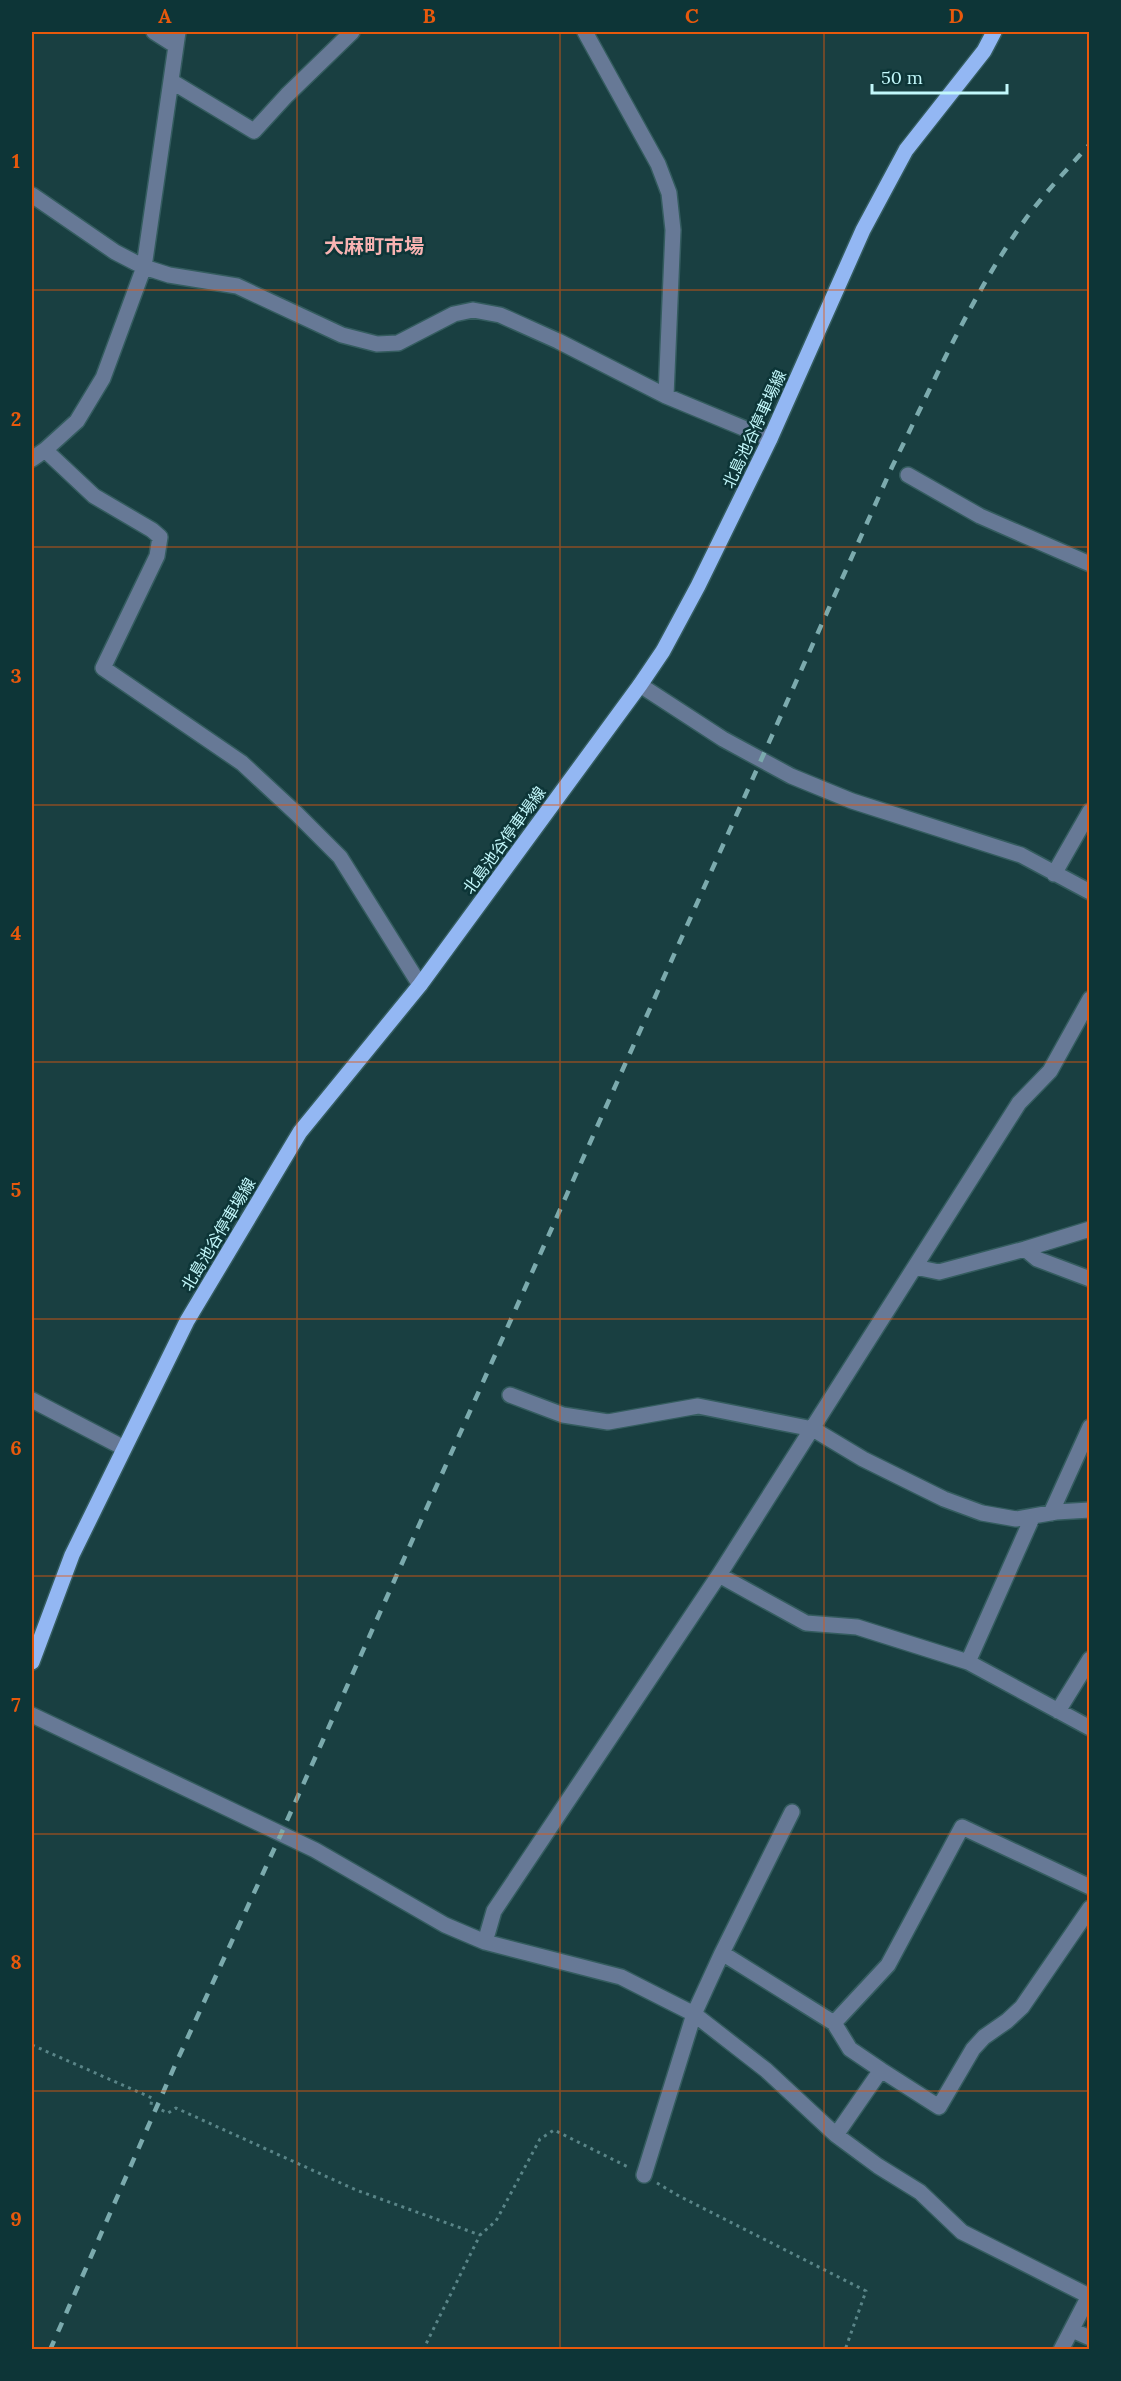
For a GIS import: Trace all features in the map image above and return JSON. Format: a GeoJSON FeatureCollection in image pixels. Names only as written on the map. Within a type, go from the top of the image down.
{"type":"FeatureCollection","features":[{"type":"Feature","properties":{"kind":"main road","name":"北島池谷停車場線"},"geometry":{"type":"LineString","coordinates":[[32,1662],[72,1555],[187,1321],[300,1132],[420,985],[663,651],[699,586],[770,439],[863,230],[906,150],[984,51],[994,32]]}},
{"type":"Feature","properties":{"kind":"street"},"geometry":{"type":"LineString","coordinates":[[32,459],[76,421],[103,378],[144,267],[177,39],[154,32]]}},
{"type":"Feature","properties":{"kind":"street"},"geometry":{"type":"LineString","coordinates":[[171,81],[254,131],[286,95],[352,32]]}},
{"type":"Feature","properties":{"kind":"street"},"geometry":{"type":"LineString","coordinates":[[585,32],[658,164],[669,194],[673,230],[666,396]]}},
{"type":"Feature","properties":{"kind":"street"},"geometry":{"type":"LineString","coordinates":[[32,195],[115,252],[144,267],[169,275],[237,286],[342,335],[377,344],[398,343],[453,314],[473,310],[500,315],[558,340],[666,396],[770,439]]}},
{"type":"Feature","properties":{"kind":"street"},"geometry":{"type":"LineString","coordinates":[[45,450],[94,496],[160,537],[157,556],[103,668],[242,763],[297,814],[340,857],[420,985]]}},
{"type":"Feature","properties":{"kind":"street"},"geometry":{"type":"LineString","coordinates":[[908,476],[980,516],[1089,564]]}},
{"type":"Feature","properties":{"kind":"street"},"geometry":{"type":"LineString","coordinates":[[640,684],[723,740],[791,777],[852,801],[1021,855],[1089,892]]}},
{"type":"Feature","properties":{"kind":"street"},"geometry":{"type":"LineString","coordinates":[[1054,874],[1089,811]]}},
{"type":"Feature","properties":{"kind":"street"},"geometry":{"type":"LineString","coordinates":[[485,1942],[494,1911],[719,1575],[1019,1103],[1050,1071],[1089,999]]}},
{"type":"Feature","properties":{"kind":"street"},"geometry":{"type":"LineString","coordinates":[[915,1267],[939,1272],[1025,1250],[1089,1229]]}},
{"type":"Feature","properties":{"kind":"street"},"geometry":{"type":"LineString","coordinates":[[1025,1250],[1036,1259],[1089,1279]]}},
{"type":"Feature","properties":{"kind":"street"},"geometry":{"type":"LineString","coordinates":[[510,1395],[563,1415],[608,1422],[698,1406],[813,1429],[863,1459],[944,1499],[982,1513],[1016,1519],[1089,1510]]}},
{"type":"Feature","properties":{"kind":"street"},"geometry":{"type":"LineString","coordinates":[[32,1400],[124,1448]]}},
{"type":"Feature","properties":{"kind":"street"},"geometry":{"type":"LineString","coordinates":[[1051,1513],[1089,1427]]}},
{"type":"Feature","properties":{"kind":"street"},"geometry":{"type":"LineString","coordinates":[[968,1662],[1033,1516]]}},
{"type":"Feature","properties":{"kind":"street"},"geometry":{"type":"LineString","coordinates":[[719,1575],[806,1623],[857,1627],[968,1662],[1089,1728]]}},
{"type":"Feature","properties":{"kind":"street"},"geometry":{"type":"LineString","coordinates":[[1058,1711],[1089,1659]]}},
{"type":"Feature","properties":{"kind":"street"},"geometry":{"type":"LineString","coordinates":[[32,1715],[315,1850],[445,1925],[485,1942],[621,1977],[694,2014],[766,2070],[836,2135],[878,2166],[920,2192],[962,2232],[1089,2295],[1061,2349]]}},
{"type":"Feature","properties":{"kind":"street"},"geometry":{"type":"LineString","coordinates":[[644,2175],[694,2014],[792,1812]]}},
{"type":"Feature","properties":{"kind":"street"},"geometry":{"type":"LineString","coordinates":[[834,2023],[888,1965],[962,1827],[1089,1887]]}},
{"type":"Feature","properties":{"kind":"street"},"geometry":{"type":"LineString","coordinates":[[722,1953],[834,2023],[850,2049],[939,2107],[973,2049],[984,2037],[1022,2007],[1089,1908]]}},
{"type":"Feature","properties":{"kind":"street"},"geometry":{"type":"LineString","coordinates":[[836,2135],[881,2070]]}},
{"type":"Feature","properties":{"kind":"street"},"geometry":{"type":"LineString","coordinates":[[1072,2330],[1089,2338]]}},
{"type":"Feature","properties":{"kind":"path"},"geometry":{"type":"LineString","coordinates":[[32,2045],[152,2098],[151,2105],[168,2113],[176,2108],[356,2190],[480,2235]]}},
{"type":"Feature","properties":{"kind":"path"},"geometry":{"type":"LineString","coordinates":[[423,2349],[480,2235],[496,2222],[540,2139],[554,2130],[867,2291],[845,2349]]}},
{"type":"Feature","properties":{"kind":"railway"},"geometry":{"type":"LineString","coordinates":[[50,2350],[176,2063],[281,1834],[892,467],[954,339],[988,276],[1027,217],[1090,144]]}},
{"type":"Feature","properties":{"kind":"district","name":"大麻町市場"},"geometry":{"type":"Point","coordinates":[374,246]}}]}
